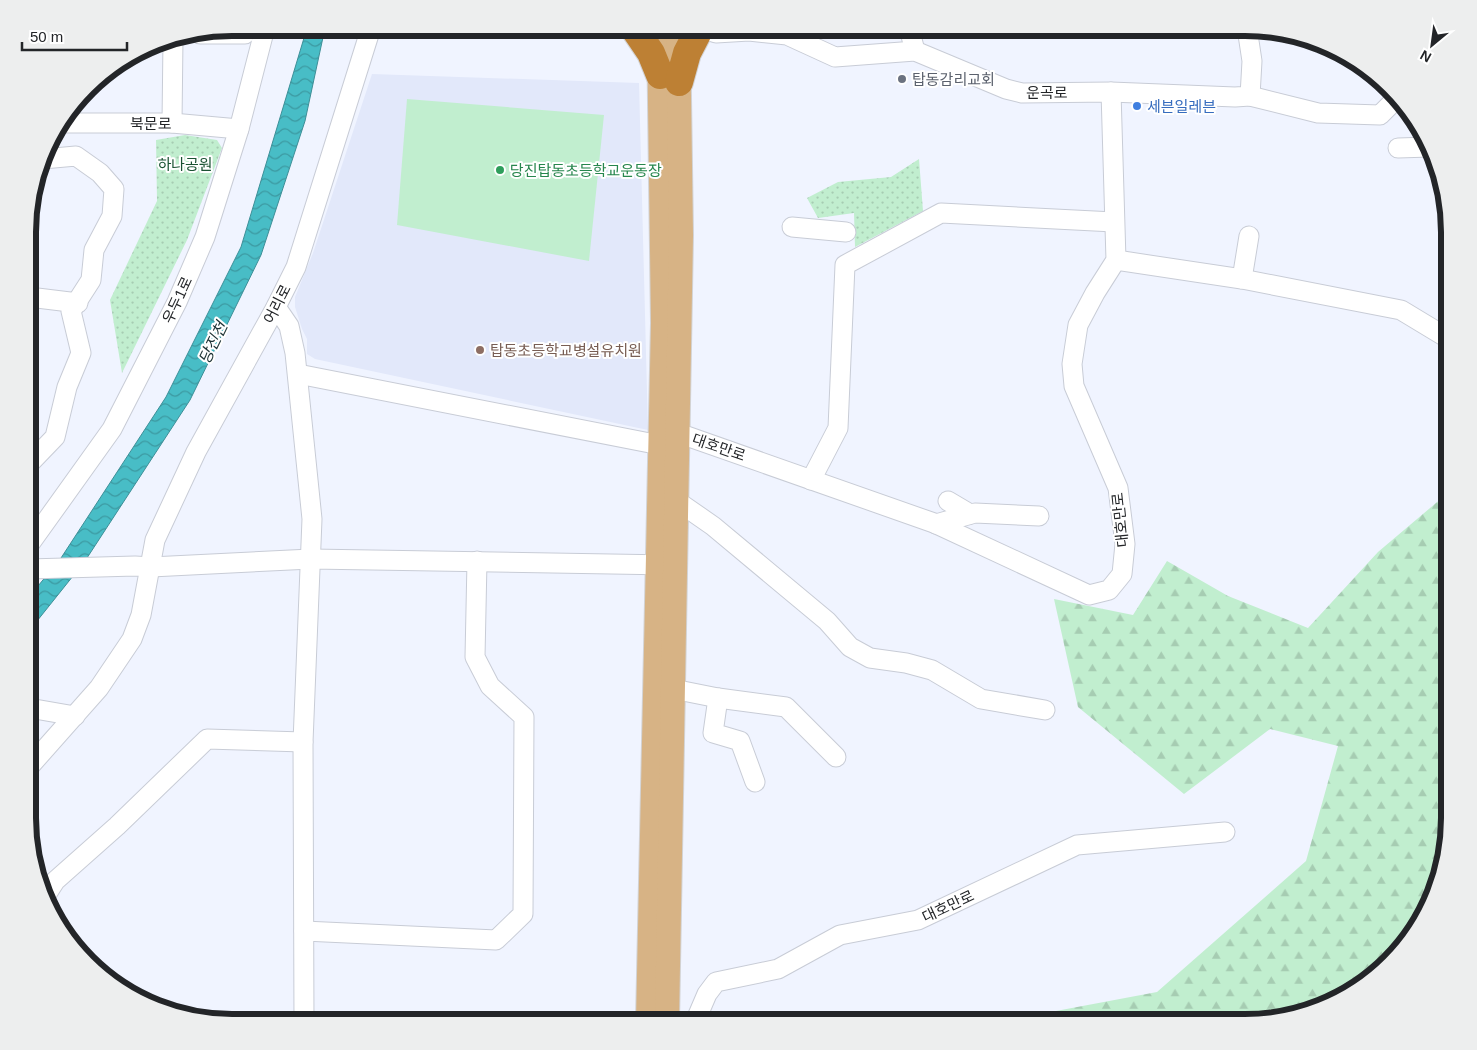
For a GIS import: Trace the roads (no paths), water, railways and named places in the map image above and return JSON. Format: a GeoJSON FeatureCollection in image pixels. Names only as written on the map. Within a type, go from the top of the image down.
{"type":"FeatureCollection","features":[{"type":"Feature","properties":{"kind":"highway"},"geometry":{"type":"LineString","coordinates":[[640,36],[670,78],[696,36]]}},
{"type":"Feature","properties":{"kind":"main road"},"geometry":{"type":"LineString","coordinates":[[648,1014],[667,565],[669,439],[681,235],[670,78],[661,36]]}},
{"type":"Feature","properties":{"kind":"main road"},"geometry":{"type":"LineString","coordinates":[[670,78],[677,36]]}},
{"type":"Feature","properties":{"kind":"main road"},"geometry":{"type":"LineString","coordinates":[[667,1014],[673,689],[667,565],[677,502],[669,439]]}},
{"type":"Feature","properties":{"kind":"street","name":"우두1로"},"geometry":{"type":"LineString","coordinates":[[36,535],[112,429],[177,302],[205,237],[239,129],[263,36]]}},
{"type":"Feature","properties":{"kind":"street","name":"어리로"},"geometry":{"type":"LineString","coordinates":[[36,758],[99,688],[132,639],[141,615],[143,566],[196,452],[296,267],[368,36]]}},
{"type":"Feature","properties":{"kind":"street","name":"운곡로"},"geometry":{"type":"LineString","coordinates":[[789,36],[835,58],[915,51],[1006,89],[1022,93],[1110,92],[1250,96],[1318,113],[1372,115],[1380,115],[1392,103]]}},
{"type":"Feature","properties":{"kind":"street"},"geometry":{"type":"LineString","coordinates":[[911,36],[915,51]]}},
{"type":"Feature","properties":{"kind":"street"},"geometry":{"type":"LineString","coordinates":[[1248,36],[1252,61],[1250,96]]}},
{"type":"Feature","properties":{"kind":"street"},"geometry":{"type":"LineString","coordinates":[[172,122],[173,46]]}},
{"type":"Feature","properties":{"kind":"street"},"geometry":{"type":"LineString","coordinates":[[1110,92],[1116,260],[1242,279],[1401,310],[1441,334]]}},
{"type":"Feature","properties":{"kind":"street","name":"북문로"},"geometry":{"type":"LineString","coordinates":[[69,123],[172,122],[239,129]]}},
{"type":"Feature","properties":{"kind":"street"},"geometry":{"type":"LineString","coordinates":[[1398,148],[1422,147]]}},
{"type":"Feature","properties":{"kind":"street"},"geometry":{"type":"LineString","coordinates":[[36,457],[55,438],[68,388],[81,353],[71,311],[91,280],[94,250],[112,216],[114,189],[100,173],[76,156],[51,158]]}},
{"type":"Feature","properties":{"kind":"street"},"geometry":{"type":"LineString","coordinates":[[845,265],[942,214],[1114,222]]}},
{"type":"Feature","properties":{"kind":"street"},"geometry":{"type":"LineString","coordinates":[[792,227],[846,226],[838,428],[811,480]]}},
{"type":"Feature","properties":{"kind":"street"},"geometry":{"type":"LineString","coordinates":[[1242,279],[1249,236]]}},
{"type":"Feature","properties":{"kind":"street","name":"대호만로"},"geometry":{"type":"LineString","coordinates":[[298,374],[669,439],[811,480],[936,524],[1089,595],[1109,590],[1122,574],[1125,544],[1118,488],[1074,386],[1072,364],[1078,325],[1116,260]]}},
{"type":"Feature","properties":{"kind":"street"},"geometry":{"type":"LineString","coordinates":[[36,298],[78,302]]}},
{"type":"Feature","properties":{"kind":"street"},"geometry":{"type":"LineString","coordinates":[[276,306],[290,326],[298,374],[312,519],[312,558],[303,742],[304,1014]]}},
{"type":"Feature","properties":{"kind":"street"},"geometry":{"type":"LineString","coordinates":[[948,501],[970,514]]}},
{"type":"Feature","properties":{"kind":"street"},"geometry":{"type":"LineString","coordinates":[[677,502],[713,526],[827,621],[850,647],[870,658],[906,663],[932,670],[981,700],[1045,710]]}},
{"type":"Feature","properties":{"kind":"street"},"geometry":{"type":"LineString","coordinates":[[936,524],[970,514],[1039,516]]}},
{"type":"Feature","properties":{"kind":"street"},"geometry":{"type":"LineString","coordinates":[[36,569],[312,558],[667,565]]}},
{"type":"Feature","properties":{"kind":"street"},"geometry":{"type":"LineString","coordinates":[[304,931],[496,940],[523,914],[524,717],[490,686],[475,657],[477,561]]}},
{"type":"Feature","properties":{"kind":"street"},"geometry":{"type":"LineString","coordinates":[[673,689],[718,698],[786,707],[836,757]]}},
{"type":"Feature","properties":{"kind":"street"},"geometry":{"type":"LineString","coordinates":[[718,698],[713,733],[740,741],[755,782]]}},
{"type":"Feature","properties":{"kind":"street"},"geometry":{"type":"LineString","coordinates":[[36,709],[75,716]]}},
{"type":"Feature","properties":{"kind":"street"},"geometry":{"type":"LineString","coordinates":[[50,889],[55,881],[117,826],[207,739],[303,742]]}},
{"type":"Feature","properties":{"kind":"street","name":"대호만로"},"geometry":{"type":"LineString","coordinates":[[698,1014],[707,994],[716,982],[778,968],[840,935],[918,920],[1078,845],[1225,832]]}},
{"type":"Feature","properties":{"kind":"water","name":"당진천"},"geometry":{"type":"Polygon","coordinates":[[[305,36],[323,36],[305,121],[261,255],[190,400],[85,561],[36,622],[36,588],[61,558],[166,397],[241,247],[305,36]]]}},
{"type":"Feature","properties":{"kind":"place","name":"탑동감리교회"},"geometry":{"type":"Point","coordinates":[902,79]}},
{"type":"Feature","properties":{"kind":"place","name":"세븐일레븐"},"geometry":{"type":"Point","coordinates":[1137,106]}},
{"type":"Feature","properties":{"kind":"place","name":"당진탑동초등학교운동장"},"geometry":{"type":"Point","coordinates":[500,170]}},
{"type":"Feature","properties":{"kind":"place","name":"탑동초등학교병설유치원"},"geometry":{"type":"Point","coordinates":[480,350]}},
{"type":"Feature","properties":{"kind":"park label","name":"하나공원"},"geometry":{"type":"Point","coordinates":[185,164]}}]}
